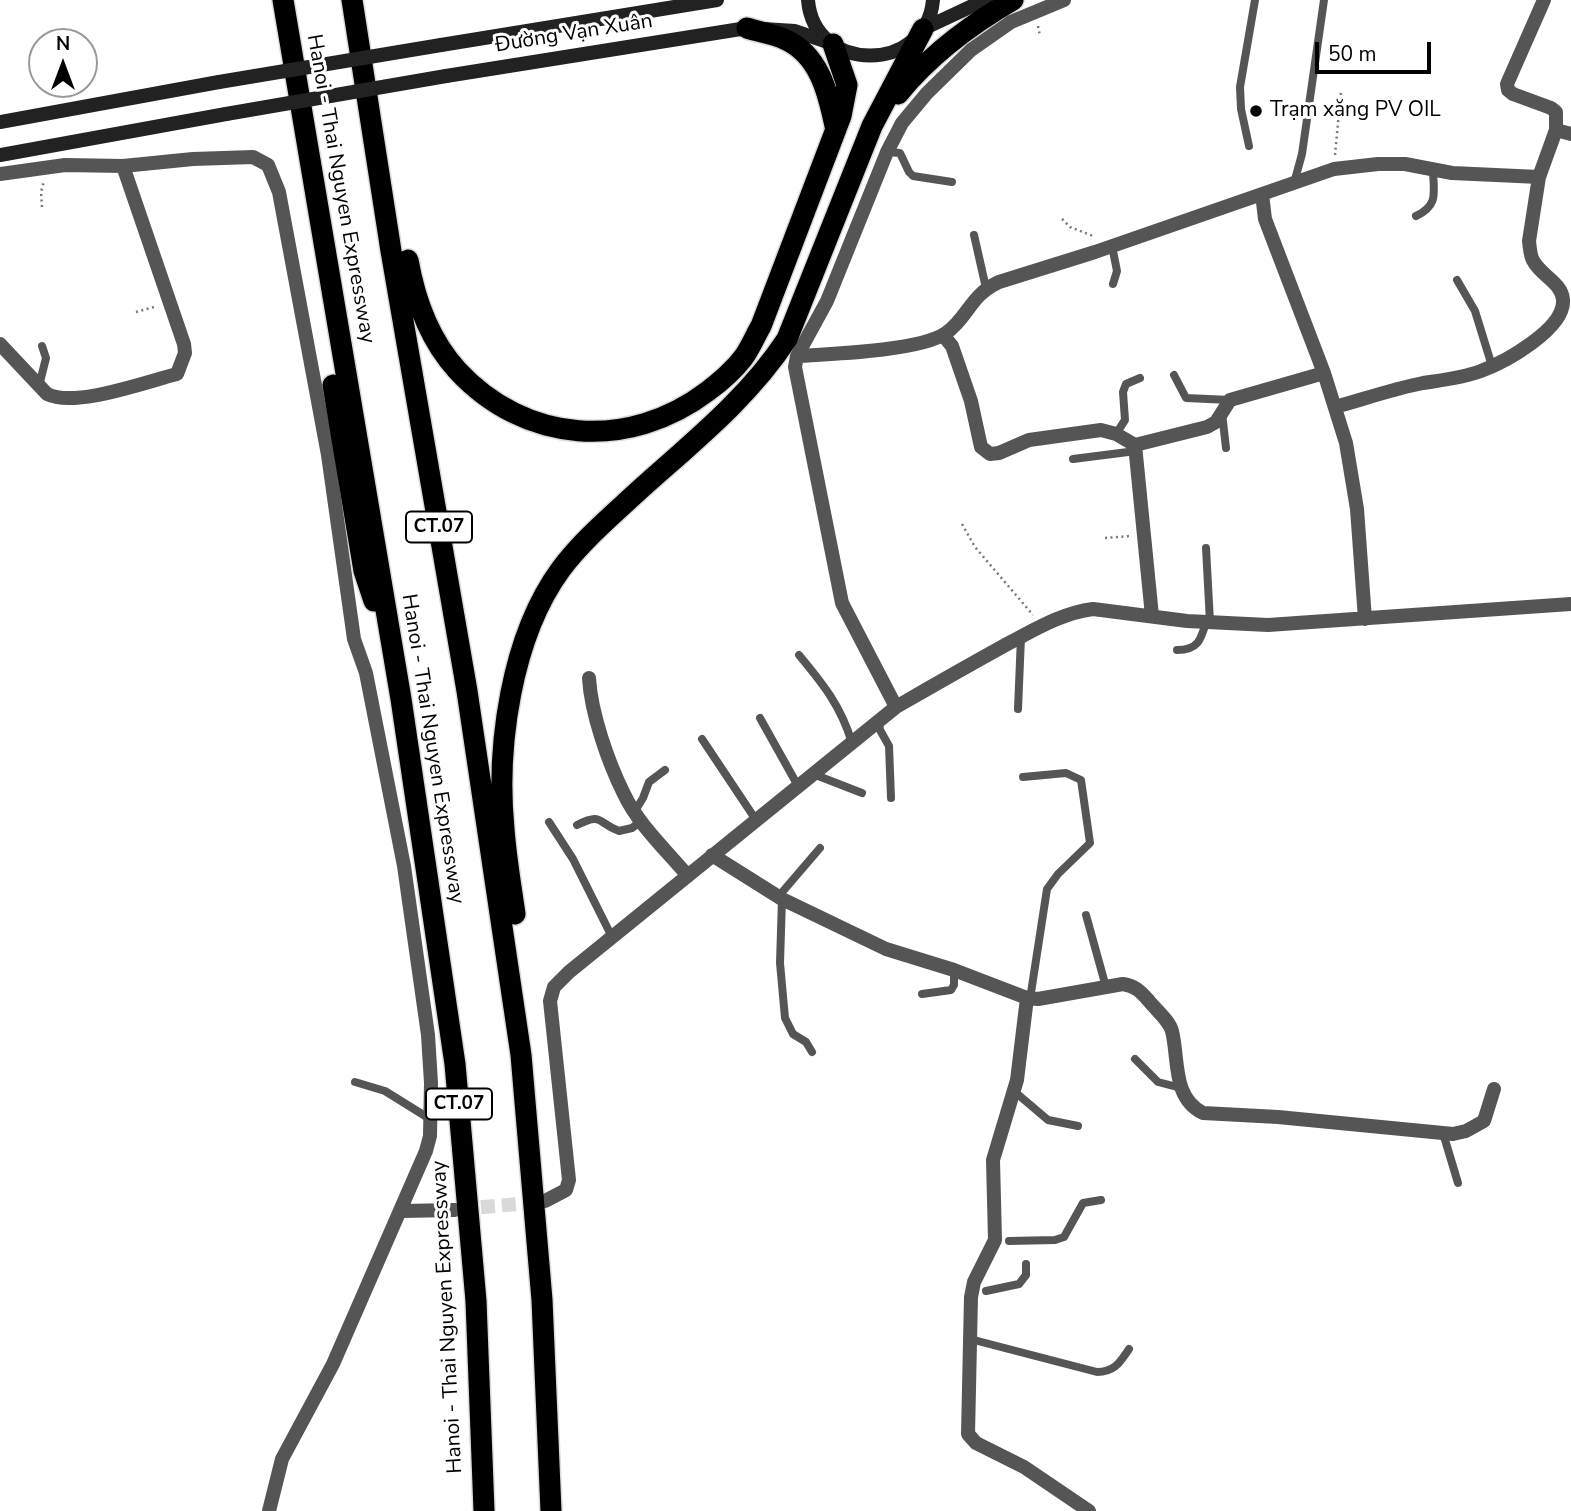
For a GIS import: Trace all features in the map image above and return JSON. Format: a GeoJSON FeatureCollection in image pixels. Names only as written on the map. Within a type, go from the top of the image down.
{"type":"FeatureCollection","features":[{"type":"Feature","properties":{"kind":"highway"},"geometry":{"type":"LineString","coordinates":[[268,0],[365,571],[395,663]]}},
{"type":"Feature","properties":{"kind":"highway","name":"Hanoi - Thai Nguyen Expressway"},"geometry":{"type":"LineString","coordinates":[[283,0],[395,663],[455,1064],[476,1301],[484,1511]]}},
{"type":"Feature","properties":{"kind":"highway","name":"Hanoi - Thai Nguyen Expressway"},"geometry":{"type":"LineString","coordinates":[[352,0],[391,251],[467,691],[521,1055],[542,1300],[551,1511]]}},
{"type":"Feature","properties":{"kind":"highway"},"geometry":{"type":"LineString","coordinates":[[364,0],[374,42],[413,289],[425,321],[457,370],[473,384],[519,416],[547,426],[574,431],[611,431],[640,427],[670,415],[694,402],[743,358],[761,326],[842,116],[847,85],[833,44]]}},
{"type":"Feature","properties":{"kind":"highway"},"geometry":{"type":"LineString","coordinates":[[872,126],[910,79],[947,45],[987,15],[1013,0]]}},
{"type":"Feature","properties":{"kind":"highway"},"geometry":{"type":"LineString","coordinates":[[747,28],[785,39],[805,53],[821,75],[828,93],[836,131]]}},
{"type":"Feature","properties":{"kind":"highway"},"geometry":{"type":"LineString","coordinates":[[521,1055],[519,944],[503,827],[503,762],[508,718],[523,643],[561,569],[619,509],[739,401],[769,367],[787,339],[872,126],[923,29]]}},
{"type":"Feature","properties":{"kind":"main road","name":"Đường Vạn Xuân"},"geometry":{"type":"LineString","coordinates":[[0,122],[219,82],[717,0]]}},
{"type":"Feature","properties":{"kind":"main road"},"geometry":{"type":"LineString","coordinates":[[808,0],[818,29],[833,44]]}},
{"type":"Feature","properties":{"kind":"main road"},"geometry":{"type":"LineString","coordinates":[[923,29],[932,10],[933,0]]}},
{"type":"Feature","properties":{"kind":"main road"},"geometry":{"type":"LineString","coordinates":[[923,29],[985,0]]}},
{"type":"Feature","properties":{"kind":"main road","name":"Đường Vạn Xuân"},"geometry":{"type":"LineString","coordinates":[[0,155],[446,76],[747,28],[795,31],[833,44],[852,54],[872,57],[892,53],[910,43],[923,29]]}},
{"type":"Feature","properties":{"kind":"street"},"geometry":{"type":"LineString","coordinates":[[896,707],[842,603],[838,590],[795,367],[797,356],[827,301],[887,152],[902,123],[927,93],[971,50],[1011,22],[1064,0]]}},
{"type":"Feature","properties":{"kind":"street"},"geometry":{"type":"LineString","coordinates":[[1335,407],[1394,390],[1448,380],[1492,366],[1542,336],[1562,311],[1562,293],[1534,262],[1529,242],[1539,177],[1564,132],[1556,112],[1513,94],[1508,90],[1507,84],[1544,0]]}},
{"type":"Feature","properties":{"kind":"street"},"geometry":{"type":"LineString","coordinates":[[0,174],[65,165],[123,166],[193,159],[253,157],[268,165],[279,192],[328,455],[354,639],[366,673],[404,866],[428,1035],[431,1119],[426,1151],[401,1211],[333,1364],[282,1459],[269,1511]]}},
{"type":"Feature","properties":{"kind":"street"},"geometry":{"type":"LineString","coordinates":[[797,356],[908,346],[943,335],[986,288],[1334,169],[1405,164],[1451,173],[1539,177]]}},
{"type":"Feature","properties":{"kind":"street"},"geometry":{"type":"LineString","coordinates":[[0,344],[47,394],[53,397],[82,398],[177,374],[186,353],[123,166]]}},
{"type":"Feature","properties":{"kind":"street"},"geometry":{"type":"LineString","coordinates":[[1262,194],[1265,219],[1324,373],[1346,443],[1357,509],[1366,619]]}},
{"type":"Feature","properties":{"kind":"street"},"geometry":{"type":"LineString","coordinates":[[943,335],[949,340],[959,368],[984,451],[990,454],[999,453],[1024,442],[1101,430],[1116,434],[1136,448],[1152,616]]}},
{"type":"Feature","properties":{"kind":"street"},"geometry":{"type":"LineString","coordinates":[[1136,448],[1207,427],[1216,422],[1230,400],[1324,373]]}},
{"type":"Feature","properties":{"kind":"street"},"geometry":{"type":"LineString","coordinates":[[545,1201],[566,1190],[569,1180],[551,994],[569,972],[896,707],[1039,627],[1079,611],[1093,609],[1208,622],[1268,625],[1571,604]]}},
{"type":"Feature","properties":{"kind":"street"},"geometry":{"type":"LineString","coordinates":[[589,678],[594,712],[624,795],[688,876]]}},
{"type":"Feature","properties":{"kind":"street"},"geometry":{"type":"LineString","coordinates":[[712,856],[780,898],[886,949],[954,970],[1028,998],[1038,999],[1123,984],[1133,985],[1172,1029],[1181,1088],[1194,1109],[1203,1113],[1453,1134],[1466,1131],[1484,1121],[1494,1089]]}},
{"type":"Feature","properties":{"kind":"street"},"geometry":{"type":"LineString","coordinates":[[1028,998],[1015,1092],[993,1160],[1002,1241],[974,1282],[980,1291],[970,1339],[968,1434],[971,1439],[1024,1467],[1089,1511]]}},
{"type":"Feature","properties":{"kind":"street"},"geometry":{"type":"LineString","coordinates":[[401,1211],[455,1210]]}},
{"type":"Feature","properties":{"kind":"lane"},"geometry":{"type":"LineString","coordinates":[[1249,146],[1241,109],[1240,88],[1255,0]]}},
{"type":"Feature","properties":{"kind":"lane"},"geometry":{"type":"LineString","coordinates":[[1294,183],[1302,155],[1324,0]]}},
{"type":"Feature","properties":{"kind":"lane"},"geometry":{"type":"LineString","coordinates":[[887,152],[900,153],[913,176],[952,182]]}},
{"type":"Feature","properties":{"kind":"lane"},"geometry":{"type":"LineString","coordinates":[[1416,216],[1429,209],[1433,203],[1433,168]]}},
{"type":"Feature","properties":{"kind":"lane"},"geometry":{"type":"LineString","coordinates":[[974,235],[986,288]]}},
{"type":"Feature","properties":{"kind":"lane"},"geometry":{"type":"LineString","coordinates":[[1109,248],[1116,271],[1113,284]]}},
{"type":"Feature","properties":{"kind":"lane"},"geometry":{"type":"LineString","coordinates":[[1457,280],[1475,311],[1492,366]]}},
{"type":"Feature","properties":{"kind":"lane"},"geometry":{"type":"LineString","coordinates":[[39,386],[46,358],[42,346]]}},
{"type":"Feature","properties":{"kind":"lane"},"geometry":{"type":"LineString","coordinates":[[1174,374],[1186,398],[1230,400]]}},
{"type":"Feature","properties":{"kind":"lane"},"geometry":{"type":"LineString","coordinates":[[1116,434],[1125,420],[1123,392],[1126,384],[1140,378]]}},
{"type":"Feature","properties":{"kind":"lane"},"geometry":{"type":"LineString","coordinates":[[1222,413],[1226,448]]}},
{"type":"Feature","properties":{"kind":"lane"},"geometry":{"type":"LineString","coordinates":[[1073,459],[1136,448]]}},
{"type":"Feature","properties":{"kind":"lane"},"geometry":{"type":"LineString","coordinates":[[1177,650],[1196,646],[1208,622],[1206,548]]}},
{"type":"Feature","properties":{"kind":"lane"},"geometry":{"type":"LineString","coordinates":[[1018,709],[1021,637]]}},
{"type":"Feature","properties":{"kind":"lane"},"geometry":{"type":"LineString","coordinates":[[799,655],[842,712],[852,743]]}},
{"type":"Feature","properties":{"kind":"lane"},"geometry":{"type":"LineString","coordinates":[[760,718],[798,786]]}},
{"type":"Feature","properties":{"kind":"lane"},"geometry":{"type":"LineString","coordinates":[[879,722],[880,730],[889,746],[891,798]]}},
{"type":"Feature","properties":{"kind":"lane"},"geometry":{"type":"LineString","coordinates":[[702,738],[756,820]]}},
{"type":"Feature","properties":{"kind":"lane"},"geometry":{"type":"LineString","coordinates":[[577,825],[597,818],[619,831],[632,828],[649,782],[665,770]]}},
{"type":"Feature","properties":{"kind":"lane"},"geometry":{"type":"LineString","coordinates":[[1023,777],[1066,773],[1081,780],[1090,844],[1058,874],[1047,889],[1028,998]]}},
{"type":"Feature","properties":{"kind":"lane"},"geometry":{"type":"LineString","coordinates":[[813,774],[862,793]]}},
{"type":"Feature","properties":{"kind":"lane"},"geometry":{"type":"LineString","coordinates":[[549,822],[573,859],[612,937]]}},
{"type":"Feature","properties":{"kind":"lane"},"geometry":{"type":"LineString","coordinates":[[812,1052],[806,1042],[793,1034],[785,1018],[780,963],[780,898],[820,848]]}},
{"type":"Feature","properties":{"kind":"lane"},"geometry":{"type":"LineString","coordinates":[[1086,915],[1105,987]]}},
{"type":"Feature","properties":{"kind":"lane"},"geometry":{"type":"LineString","coordinates":[[922,994],[951,990],[954,970]]}},
{"type":"Feature","properties":{"kind":"lane"},"geometry":{"type":"LineString","coordinates":[[1135,1059],[1158,1082],[1181,1088]]}},
{"type":"Feature","properties":{"kind":"lane"},"geometry":{"type":"LineString","coordinates":[[355,1082],[385,1091],[431,1119]]}},
{"type":"Feature","properties":{"kind":"lane"},"geometry":{"type":"LineString","coordinates":[[1015,1092],[1048,1120],[1078,1126]]}},
{"type":"Feature","properties":{"kind":"lane"},"geometry":{"type":"LineString","coordinates":[[1443,1133],[1458,1184]]}},
{"type":"Feature","properties":{"kind":"lane"},"geometry":{"type":"LineString","coordinates":[[1002,1241],[1055,1240],[1064,1237],[1083,1203],[1101,1200]]}},
{"type":"Feature","properties":{"kind":"lane"},"geometry":{"type":"LineString","coordinates":[[980,1291],[1019,1284],[1026,1275],[1026,1264]]}},
{"type":"Feature","properties":{"kind":"lane"},"geometry":{"type":"LineString","coordinates":[[970,1339],[1097,1372],[1116,1368],[1129,1349]]}},
{"type":"Feature","properties":{"kind":"path"},"geometry":{"type":"LineString","coordinates":[[1334,169],[1341,91]]}},
{"type":"Feature","properties":{"kind":"path"},"geometry":{"type":"LineString","coordinates":[[42,207],[44,167]]}},
{"type":"Feature","properties":{"kind":"path"},"geometry":{"type":"LineString","coordinates":[[1062,219],[1070,227],[1093,236],[1109,248]]}},
{"type":"Feature","properties":{"kind":"path"},"geometry":{"type":"LineString","coordinates":[[136,312],[171,303]]}},
{"type":"Feature","properties":{"kind":"path"},"geometry":{"type":"LineString","coordinates":[[961,524],[975,547],[1026,604],[1039,627]]}},
{"type":"Feature","properties":{"kind":"path"},"geometry":{"type":"LineString","coordinates":[[1105,538],[1144,535]]}},
{"type":"Feature","properties":{"kind":"tunnel"},"geometry":{"type":"LineString","coordinates":[[460,1209],[541,1202]]}},
{"type":"Feature","properties":{"kind":"place","name":"Trạm xăng PV OIL"},"geometry":{"type":"Point","coordinates":[1256,111]}}]}
